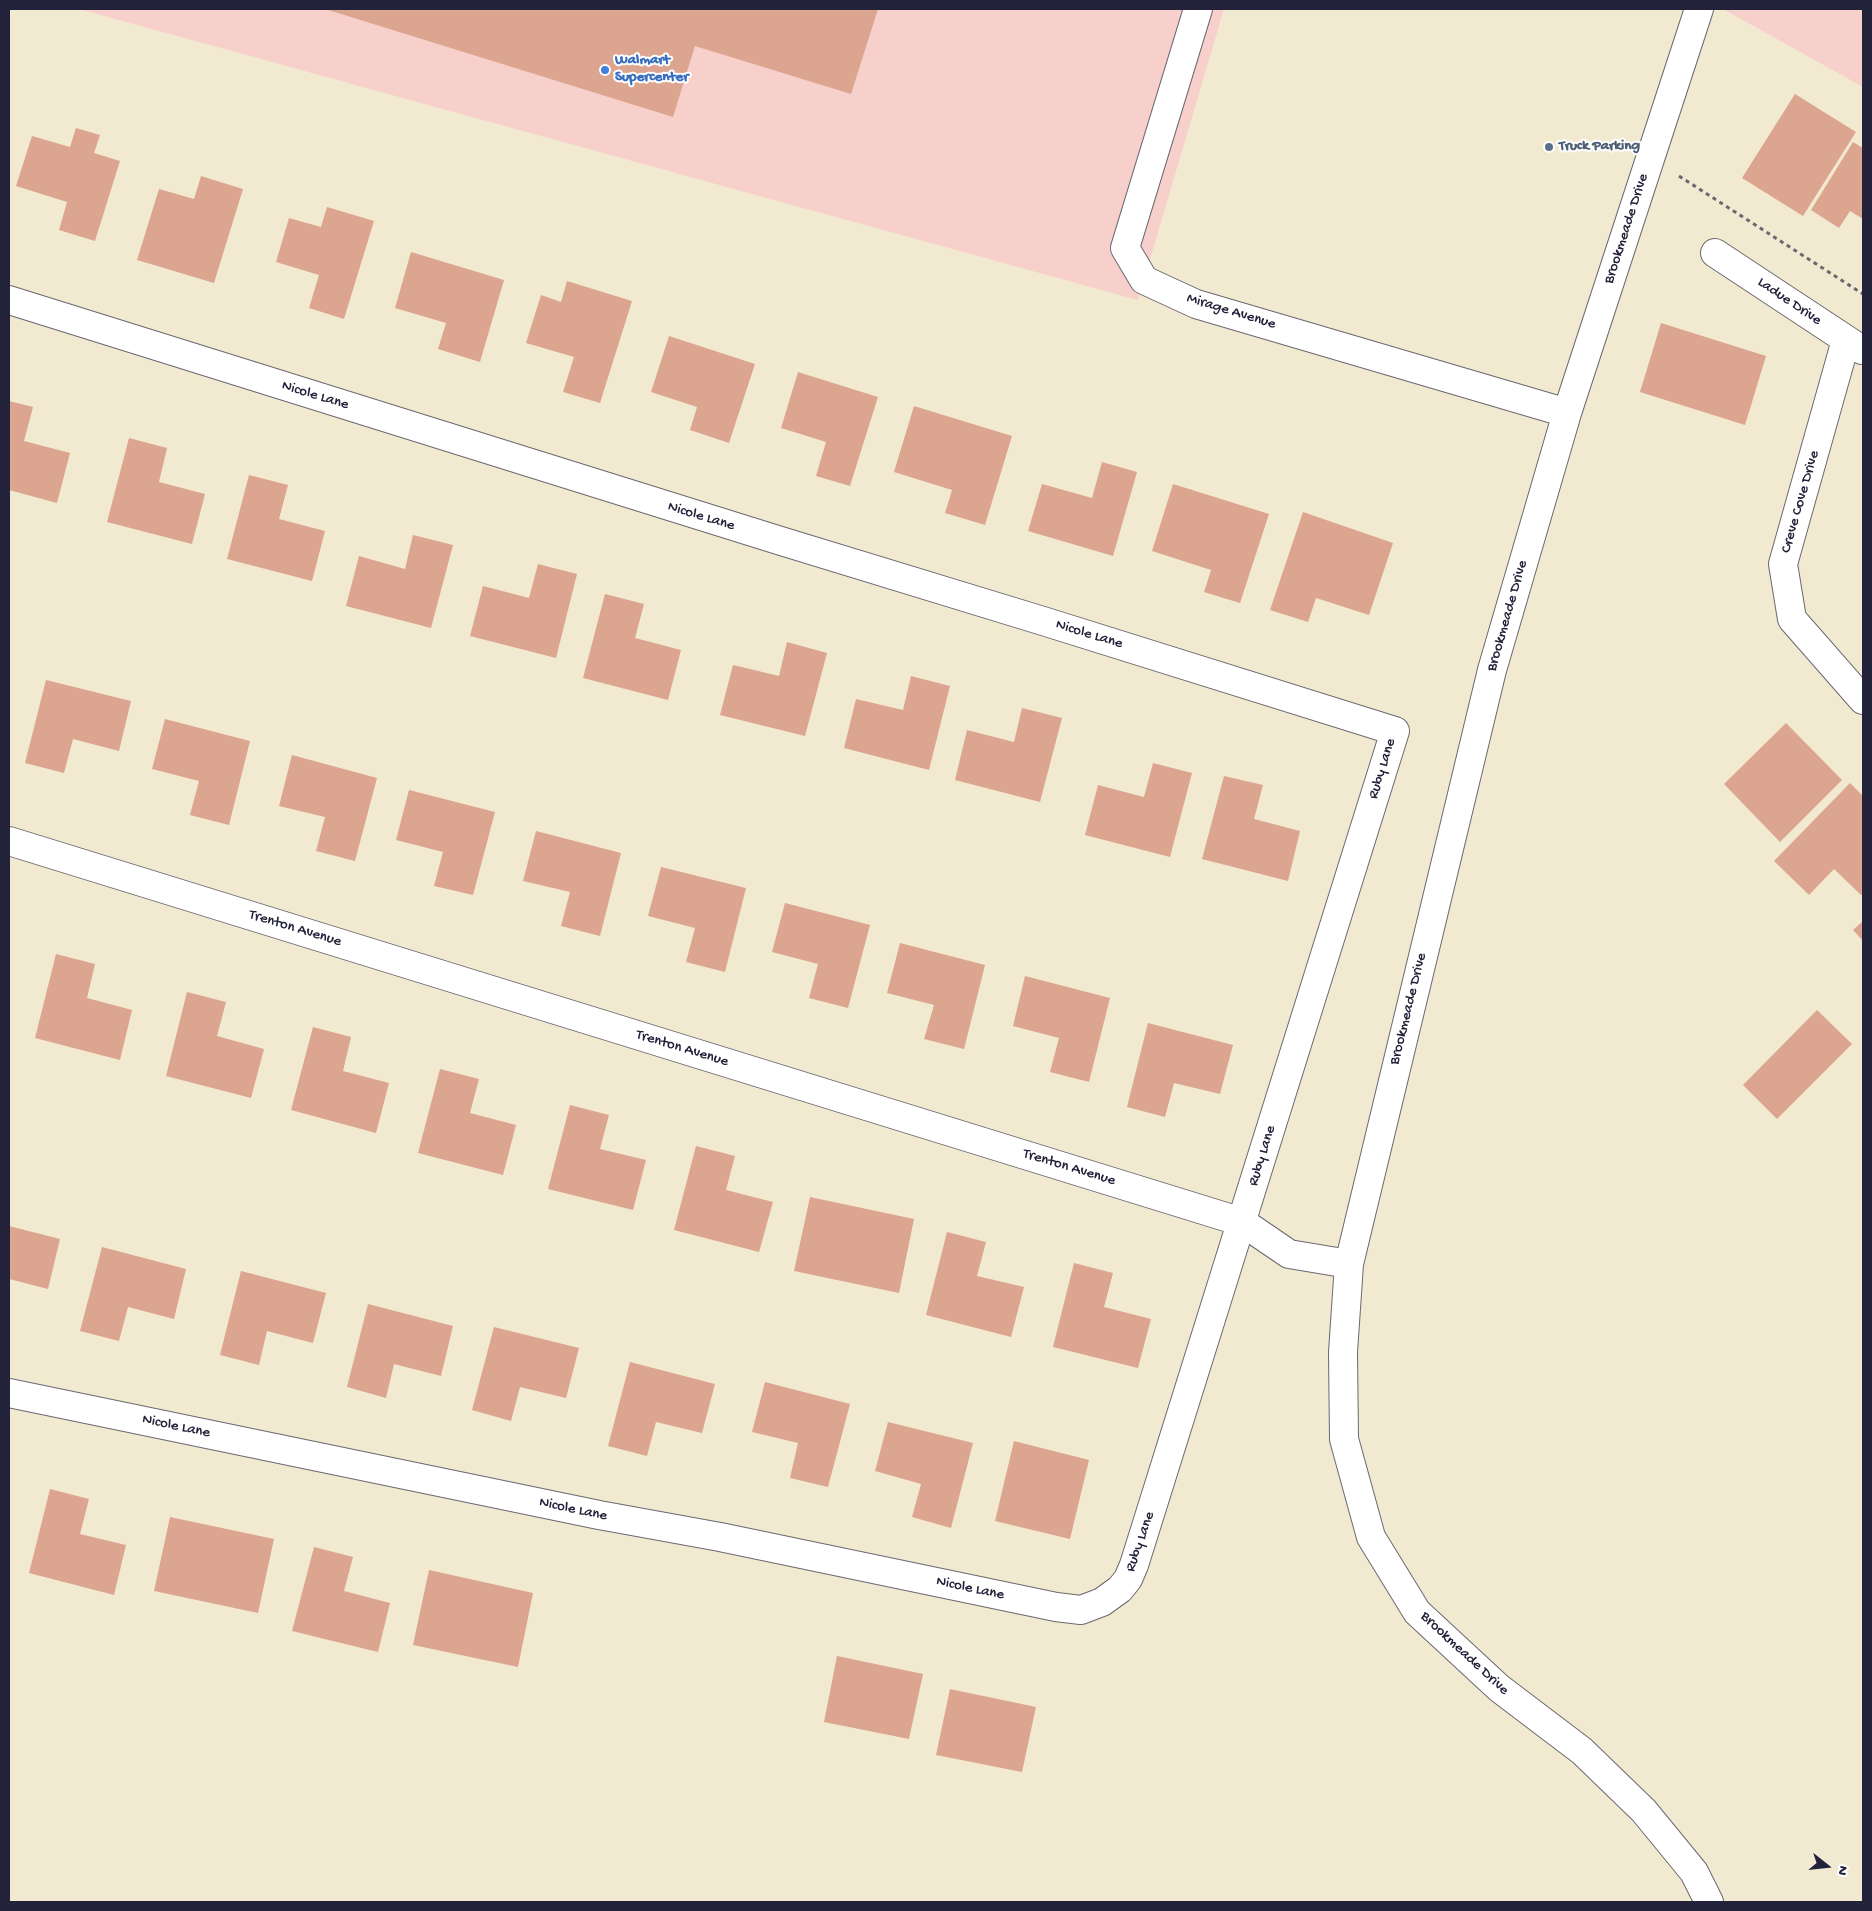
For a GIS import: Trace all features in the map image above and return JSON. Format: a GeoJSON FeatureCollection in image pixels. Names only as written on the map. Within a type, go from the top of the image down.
{"type":"FeatureCollection","features":[{"type":"Feature","properties":{"kind":"street","name":"Mirage Avenue"},"geometry":{"type":"LineString","coordinates":[[1198,9],[1125,248],[1144,280],[1196,304],[1567,413]]}},
{"type":"Feature","properties":{"kind":"street","name":"Brookmeade Drive"},"geometry":{"type":"LineString","coordinates":[[1698,9],[1567,413],[1492,670],[1349,1264],[1343,1352],[1344,1439],[1371,1538],[1418,1612],[1499,1688],[1582,1751],[1644,1811],[1694,1872],[1709,1902]]}},
{"type":"Feature","properties":{"kind":"street","name":"Ladue Drive"},"geometry":{"type":"LineString","coordinates":[[1714,253],[1855,345]]}},
{"type":"Feature","properties":{"kind":"street","name":"Nicole Lane"},"geometry":{"type":"LineString","coordinates":[[9,300],[1395,731]]}},
{"type":"Feature","properties":{"kind":"street","name":"Creve Cove Drive"},"geometry":{"type":"LineString","coordinates":[[1855,345],[1783,564],[1792,619],[1863,700]]}},
{"type":"Feature","properties":{"kind":"street","name":"Ruby Lane"},"geometry":{"type":"LineString","coordinates":[[1128,1579],[1242,1222],[1395,731]]}},
{"type":"Feature","properties":{"kind":"street","name":"Trenton Avenue"},"geometry":{"type":"LineString","coordinates":[[9,841],[1242,1222],[1289,1254],[1349,1264]]}},
{"type":"Feature","properties":{"kind":"street","name":"Nicole Lane"},"geometry":{"type":"LineString","coordinates":[[9,1393],[1056,1607],[1081,1610],[1095,1605],[1120,1590],[1128,1579]]}},
{"type":"Feature","properties":{"kind":"path"},"geometry":{"type":"LineString","coordinates":[[1650,158],[1863,294]]}},
{"type":"Feature","properties":{"kind":"shaded area"},"geometry":{"type":"Polygon","coordinates":[[[79,9],[1224,9],[1138,300],[79,9]]]}},
{"type":"Feature","properties":{"kind":"shaded area"},"geometry":{"type":"Polygon","coordinates":[[[1723,9],[1863,9],[1863,87],[1723,9]]]}},
{"type":"Feature","properties":{"kind":"building","name":"Walmart Supercenter"},"geometry":{"type":"Polygon","coordinates":[[[325,9],[878,9],[851,94],[695,46],[673,117],[325,9]]]}},
{"type":"Feature","properties":{"kind":"building"},"geometry":{"type":"Polygon","coordinates":[[[1795,94],[1856,132],[1803,216],[1742,178],[1795,94]]]}},
{"type":"Feature","properties":{"kind":"building"},"geometry":{"type":"Polygon","coordinates":[[[76,128],[100,135],[94,153],[120,161],[95,241],[59,230],[67,202],[16,186],[32,136],[70,147],[76,128]]]}},
{"type":"Feature","properties":{"kind":"building"},"geometry":{"type":"Polygon","coordinates":[[[1853,142],[1863,148],[1863,219],[1850,211],[1839,228],[1811,210],[1853,142]]]}},
{"type":"Feature","properties":{"kind":"building"},"geometry":{"type":"Polygon","coordinates":[[[201,176],[243,189],[214,283],[137,260],[159,189],[194,199],[201,176]]]}},
{"type":"Feature","properties":{"kind":"building"},"geometry":{"type":"Polygon","coordinates":[[[327,207],[374,221],[344,319],[309,308],[319,275],[276,262],[289,218],[321,227],[327,207]]]}},
{"type":"Feature","properties":{"kind":"building"},"geometry":{"type":"Polygon","coordinates":[[[411,252],[504,280],[480,362],[438,349],[446,323],[395,308],[411,252]]]}},
{"type":"Feature","properties":{"kind":"building"},"geometry":{"type":"Polygon","coordinates":[[[567,281],[632,301],[600,403],[563,392],[574,357],[526,343],[541,295],[561,302],[567,281]]]}},
{"type":"Feature","properties":{"kind":"building"},"geometry":{"type":"Polygon","coordinates":[[[1661,323],[1766,356],[1745,425],[1640,392],[1661,323]]]}},
{"type":"Feature","properties":{"kind":"building"},"geometry":{"type":"Polygon","coordinates":[[[669,336],[755,364],[729,443],[690,430],[697,407],[651,392],[669,336]]]}},
{"type":"Feature","properties":{"kind":"building"},"geometry":{"type":"Polygon","coordinates":[[[798,372],[878,397],[850,486],[816,476],[826,442],[781,428],[798,372]]]}},
{"type":"Feature","properties":{"kind":"building"},"geometry":{"type":"Polygon","coordinates":[[[9,401],[33,407],[24,441],[70,453],[57,503],[9,490],[9,401]]]}},
{"type":"Feature","properties":{"kind":"building"},"geometry":{"type":"Polygon","coordinates":[[[914,406],[1012,436],[985,525],[945,513],[952,490],[894,472],[914,406]]]}},
{"type":"Feature","properties":{"kind":"building"},"geometry":{"type":"Polygon","coordinates":[[[129,438],[167,448],[159,482],[205,494],[192,544],[107,522],[129,438]]]}},
{"type":"Feature","properties":{"kind":"building"},"geometry":{"type":"Polygon","coordinates":[[[1102,462],[1137,472],[1113,556],[1028,531],[1042,484],[1092,498],[1102,462]]]}},
{"type":"Feature","properties":{"kind":"building"},"geometry":{"type":"Polygon","coordinates":[[[249,475],[288,485],[279,519],[325,531],[312,581],[227,559],[249,475]]]}},
{"type":"Feature","properties":{"kind":"building"},"geometry":{"type":"Polygon","coordinates":[[[1173,484],[1269,514],[1240,603],[1204,592],[1211,570],[1152,551],[1173,484]]]}},
{"type":"Feature","properties":{"kind":"building"},"geometry":{"type":"Polygon","coordinates":[[[1303,512],[1393,543],[1369,615],[1316,598],[1308,622],[1270,610],[1303,512]]]}},
{"type":"Feature","properties":{"kind":"building"},"geometry":{"type":"Polygon","coordinates":[[[413,535],[453,545],[431,628],[346,606],[359,556],[405,569],[413,535]]]}},
{"type":"Feature","properties":{"kind":"building"},"geometry":{"type":"Polygon","coordinates":[[[538,564],[577,574],[556,658],[470,636],[483,586],[529,598],[538,564]]]}},
{"type":"Feature","properties":{"kind":"building"},"geometry":{"type":"Polygon","coordinates":[[[605,594],[644,604],[635,638],[681,650],[668,700],[583,678],[605,594]]]}},
{"type":"Feature","properties":{"kind":"building"},"geometry":{"type":"Polygon","coordinates":[[[787,642],[827,653],[805,736],[720,715],[733,665],[779,676],[787,642]]]}},
{"type":"Feature","properties":{"kind":"building"},"geometry":{"type":"Polygon","coordinates":[[[911,676],[950,686],[929,770],[844,748],[856,699],[903,710],[911,676]]]}},
{"type":"Feature","properties":{"kind":"building"},"geometry":{"type":"Polygon","coordinates":[[[46,680],[131,701],[119,751],[73,739],[64,773],[25,763],[46,680]]]}},
{"type":"Feature","properties":{"kind":"building"},"geometry":{"type":"Polygon","coordinates":[[[1022,708],[1062,718],[1040,802],[955,780],[967,730],[1014,742],[1022,708]]]}},
{"type":"Feature","properties":{"kind":"building"},"geometry":{"type":"Polygon","coordinates":[[[165,719],[250,741],[229,825],[190,815],[199,781],[152,769],[165,719]]]}},
{"type":"Feature","properties":{"kind":"building"},"geometry":{"type":"Polygon","coordinates":[[[1786,723],[1842,780],[1780,842],[1724,784],[1786,723]]]}},
{"type":"Feature","properties":{"kind":"building"},"geometry":{"type":"Polygon","coordinates":[[[292,755],[377,778],[355,861],[316,851],[325,817],[279,806],[292,755]]]}},
{"type":"Feature","properties":{"kind":"building"},"geometry":{"type":"Polygon","coordinates":[[[1153,763],[1192,773],[1170,857],[1085,835],[1098,785],[1144,797],[1153,763]]]}},
{"type":"Feature","properties":{"kind":"building"},"geometry":{"type":"Polygon","coordinates":[[[1224,776],[1263,785],[1254,819],[1300,831],[1288,881],[1202,859],[1224,776]]]}},
{"type":"Feature","properties":{"kind":"building"},"geometry":{"type":"Polygon","coordinates":[[[1850,783],[1863,796],[1863,894],[1861,895],[1834,869],[1809,895],[1774,861],[1850,783]]]}},
{"type":"Feature","properties":{"kind":"building"},"geometry":{"type":"Polygon","coordinates":[[[409,790],[495,812],[473,895],[434,886],[443,852],[396,840],[409,790]]]}},
{"type":"Feature","properties":{"kind":"building"},"geometry":{"type":"Polygon","coordinates":[[[536,831],[621,853],[600,936],[561,926],[570,892],[523,881],[536,831]]]}},
{"type":"Feature","properties":{"kind":"building"},"geometry":{"type":"Polygon","coordinates":[[[661,867],[746,888],[725,972],[686,962],[695,928],[648,916],[661,867]]]}},
{"type":"Feature","properties":{"kind":"building"},"geometry":{"type":"Polygon","coordinates":[[[785,903],[870,925],[848,1008],[809,998],[818,964],[772,952],[785,903]]]}},
{"type":"Feature","properties":{"kind":"building"},"geometry":{"type":"Polygon","coordinates":[[[1863,921],[1863,941],[1853,930],[1863,921]]]}},
{"type":"Feature","properties":{"kind":"building"},"geometry":{"type":"Polygon","coordinates":[[[900,943],[985,965],[964,1049],[924,1039],[934,1005],[887,993],[900,943]]]}},
{"type":"Feature","properties":{"kind":"building"},"geometry":{"type":"Polygon","coordinates":[[[56,954],[95,964],[87,998],[132,1010],[120,1060],[35,1038],[56,954]]]}},
{"type":"Feature","properties":{"kind":"building"},"geometry":{"type":"Polygon","coordinates":[[[1025,976],[1110,998],[1089,1082],[1050,1072],[1059,1038],[1013,1026],[1025,976]]]}},
{"type":"Feature","properties":{"kind":"building"},"geometry":{"type":"Polygon","coordinates":[[[187,992],[226,1002],[217,1036],[264,1049],[251,1098],[166,1076],[187,992]]]}},
{"type":"Feature","properties":{"kind":"building"},"geometry":{"type":"Polygon","coordinates":[[[1817,1010],[1852,1044],[1777,1119],[1743,1085],[1817,1010]]]}},
{"type":"Feature","properties":{"kind":"building"},"geometry":{"type":"Polygon","coordinates":[[[1148,1023],[1233,1045],[1220,1094],[1174,1083],[1165,1117],[1127,1107],[1148,1023]]]}},
{"type":"Feature","properties":{"kind":"building"},"geometry":{"type":"Polygon","coordinates":[[[313,1027],[351,1037],[343,1071],[389,1083],[376,1133],[291,1110],[313,1027]]]}},
{"type":"Feature","properties":{"kind":"building"},"geometry":{"type":"Polygon","coordinates":[[[440,1069],[479,1079],[470,1113],[516,1125],[503,1175],[418,1153],[440,1069]]]}},
{"type":"Feature","properties":{"kind":"building"},"geometry":{"type":"Polygon","coordinates":[[[570,1105],[609,1115],[600,1149],[646,1160],[633,1210],[548,1189],[570,1105]]]}},
{"type":"Feature","properties":{"kind":"building"},"geometry":{"type":"Polygon","coordinates":[[[696,1146],[735,1156],[726,1190],[773,1202],[759,1252],[674,1230],[696,1146]]]}},
{"type":"Feature","properties":{"kind":"building"},"geometry":{"type":"Polygon","coordinates":[[[810,1197],[914,1219],[899,1293],[794,1271],[810,1197]]]}},
{"type":"Feature","properties":{"kind":"building"},"geometry":{"type":"Polygon","coordinates":[[[9,1226],[60,1239],[48,1289],[9,1279],[9,1226]]]}},
{"type":"Feature","properties":{"kind":"building"},"geometry":{"type":"Polygon","coordinates":[[[947,1232],[986,1242],[977,1276],[1024,1287],[1011,1337],[926,1315],[947,1232]]]}},
{"type":"Feature","properties":{"kind":"building"},"geometry":{"type":"Polygon","coordinates":[[[102,1247],[186,1269],[174,1319],[128,1307],[119,1341],[80,1331],[102,1247]]]}},
{"type":"Feature","properties":{"kind":"building"},"geometry":{"type":"Polygon","coordinates":[[[1074,1263],[1113,1273],[1104,1307],[1151,1319],[1138,1368],[1053,1347],[1074,1263]]]}},
{"type":"Feature","properties":{"kind":"building"},"geometry":{"type":"Polygon","coordinates":[[[241,1271],[326,1293],[313,1343],[267,1331],[259,1365],[220,1355],[241,1271]]]}},
{"type":"Feature","properties":{"kind":"building"},"geometry":{"type":"Polygon","coordinates":[[[368,1304],[453,1326],[441,1376],[394,1364],[386,1398],[347,1387],[368,1304]]]}},
{"type":"Feature","properties":{"kind":"building"},"geometry":{"type":"Polygon","coordinates":[[[494,1327],[579,1348],[566,1398],[520,1387],[511,1421],[472,1410],[494,1327]]]}},
{"type":"Feature","properties":{"kind":"building"},"geometry":{"type":"Polygon","coordinates":[[[630,1362],[715,1384],[702,1433],[656,1422],[647,1456],[608,1446],[630,1362]]]}},
{"type":"Feature","properties":{"kind":"building"},"geometry":{"type":"Polygon","coordinates":[[[765,1382],[850,1404],[828,1487],[790,1478],[798,1443],[752,1432],[765,1382]]]}},
{"type":"Feature","properties":{"kind":"building"},"geometry":{"type":"Polygon","coordinates":[[[888,1422],[973,1443],[951,1528],[912,1517],[921,1484],[875,1471],[888,1422]]]}},
{"type":"Feature","properties":{"kind":"building"},"geometry":{"type":"Polygon","coordinates":[[[1014,1441],[1089,1460],[1070,1539],[995,1521],[1014,1441]]]}},
{"type":"Feature","properties":{"kind":"building"},"geometry":{"type":"Polygon","coordinates":[[[50,1489],[89,1499],[80,1534],[126,1545],[114,1595],[29,1573],[50,1489]]]}},
{"type":"Feature","properties":{"kind":"building"},"geometry":{"type":"Polygon","coordinates":[[[170,1517],[274,1539],[258,1613],[154,1591],[170,1517]]]}},
{"type":"Feature","properties":{"kind":"building"},"geometry":{"type":"Polygon","coordinates":[[[314,1547],[353,1557],[344,1591],[390,1603],[378,1652],[292,1631],[314,1547]]]}},
{"type":"Feature","properties":{"kind":"building"},"geometry":{"type":"Polygon","coordinates":[[[429,1570],[533,1593],[518,1667],[413,1645],[429,1570]]]}},
{"type":"Feature","properties":{"kind":"building"},"geometry":{"type":"Polygon","coordinates":[[[837,1656],[923,1674],[909,1739],[824,1722],[837,1656]]]}},
{"type":"Feature","properties":{"kind":"building"},"geometry":{"type":"Polygon","coordinates":[[[950,1689],[1036,1707],[1022,1772],[936,1755],[950,1689]]]}},
{"type":"Feature","properties":{"kind":"place","name":"Walmart Supercenter"},"geometry":{"type":"Point","coordinates":[605,70]}},
{"type":"Feature","properties":{"kind":"place","name":"Truck Parking"},"geometry":{"type":"Point","coordinates":[1549,147]}}]}
